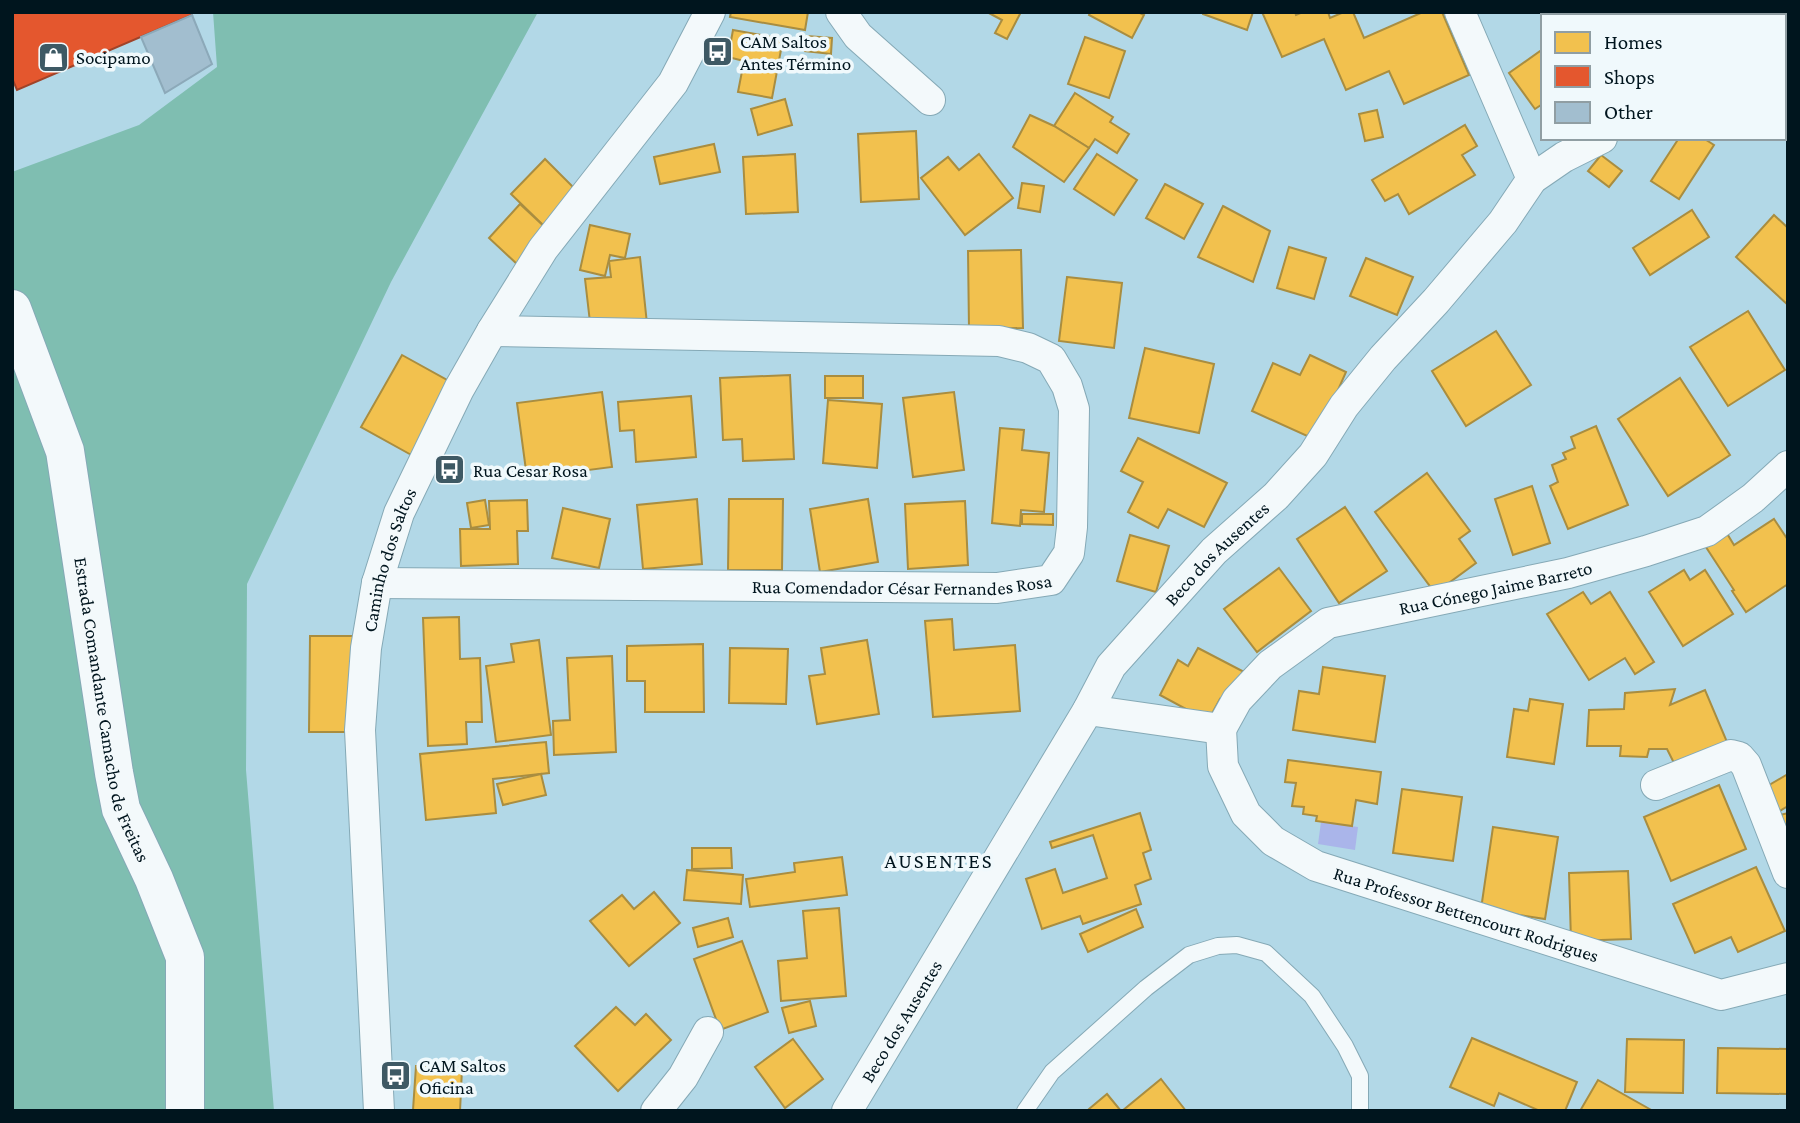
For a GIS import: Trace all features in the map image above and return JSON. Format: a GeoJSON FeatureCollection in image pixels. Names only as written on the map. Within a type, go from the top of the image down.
{"type":"FeatureCollection","features":[{"type":"Feature","properties":{"kind":"main road","name":"Estrada Comandante Camacho de Freitas"},"geometry":{"type":"LineString","coordinates":[[12,309],[65,451],[121,809],[154,879],[185,957],[185,1111]]}},
{"type":"Feature","properties":{"kind":"street","name":"Caminho dos Saltos"},"geometry":{"type":"LineString","coordinates":[[379,1111],[360,730],[366,648],[377,583],[399,513],[459,389],[492,331],[544,249],[673,83],[710,12]]}},
{"type":"Feature","properties":{"kind":"street"},"geometry":{"type":"LineString","coordinates":[[841,12],[858,36],[930,100]]}},
{"type":"Feature","properties":{"kind":"street"},"geometry":{"type":"LineString","coordinates":[[1460,12],[1532,179],[1564,157],[1598,140]]}},
{"type":"Feature","properties":{"kind":"street","name":"Beco dos Ausentes"},"geometry":{"type":"LineString","coordinates":[[847,1111],[1088,710],[1111,666],[1214,551],[1276,496],[1313,455],[1344,406],[1503,222],[1532,179]]}},
{"type":"Feature","properties":{"kind":"street","name":"Rua Comendador César Fernandes Rosa"},"geometry":{"type":"LineString","coordinates":[[377,583],[997,587],[1051,580],[1069,554],[1074,409],[1067,386],[1051,359],[1028,348],[999,341],[492,331]]}},
{"type":"Feature","properties":{"kind":"street","name":"Rua Cónego Jaime Barreto"},"geometry":{"type":"LineString","coordinates":[[1221,729],[1237,700],[1270,665],[1328,623],[1568,573],[1646,551],[1707,530],[1753,498],[1788,466]]}},
{"type":"Feature","properties":{"kind":"street"},"geometry":{"type":"LineString","coordinates":[[1088,710],[1221,729]]}},
{"type":"Feature","properties":{"kind":"street","name":"Rua Professor Bettencourt Rodrigues"},"geometry":{"type":"LineString","coordinates":[[1221,729],[1223,766],[1246,814],[1273,841],[1316,866],[1721,995],[1788,978]]}},
{"type":"Feature","properties":{"kind":"street"},"geometry":{"type":"LineString","coordinates":[[1656,785],[1731,755],[1739,757],[1746,765],[1788,873]]}},
{"type":"Feature","properties":{"kind":"street"},"geometry":{"type":"LineString","coordinates":[[656,1111],[682,1077],[708,1032]]}},
{"type":"Feature","properties":{"kind":"lane"},"geometry":{"type":"LineString","coordinates":[[1025,1111],[1052,1072],[1178,963],[1189,955],[1218,946],[1237,945],[1266,953],[1312,996],[1345,1046],[1360,1076],[1360,1111]]}},
{"type":"Feature","properties":{"kind":"green space"},"geometry":{"type":"Polygon","coordinates":[[[213,12],[538,12],[391,282],[247,584],[246,770],[274,1111],[12,1111],[12,172],[139,125],[217,67],[213,12]]]}},
{"type":"Feature","properties":{"kind":"water"},"geometry":{"type":"Polygon","coordinates":[[[1321,822],[1358,827],[1355,850],[1318,844],[1321,822]]]}},
{"type":"Feature","properties":{"kind":"building: Homes"},"geometry":{"type":"Polygon","coordinates":[[[731,12],[808,12],[805,30],[730,17],[731,12]]]}},
{"type":"Feature","properties":{"kind":"building: Homes"},"geometry":{"type":"Polygon","coordinates":[[[987,12],[1021,12],[1007,39],[995,33],[1002,20],[987,12]]]}},
{"type":"Feature","properties":{"kind":"building: Homes"},"geometry":{"type":"Polygon","coordinates":[[[1090,12],[1138,12],[1144,15],[1132,38],[1089,15],[1090,12]]]}},
{"type":"Feature","properties":{"kind":"building: Homes"},"geometry":{"type":"Polygon","coordinates":[[[1203,12],[1253,12],[1247,30],[1203,12]]]}},
{"type":"Feature","properties":{"kind":"building: Homes"},"geometry":{"type":"Polygon","coordinates":[[[1262,12],[1295,12],[1296,15],[1303,12],[1328,12],[1330,18],[1344,12],[1353,12],[1364,38],[1423,12],[1442,12],[1469,75],[1404,104],[1389,71],[1346,90],[1324,39],[1282,57],[1262,12]]]}},
{"type":"Feature","properties":{"kind":"building: Homes"},"geometry":{"type":"Polygon","coordinates":[[[1705,12],[1772,12],[1772,14],[1705,12]]]}},
{"type":"Feature","properties":{"kind":"building: Homes"},"geometry":{"type":"Polygon","coordinates":[[[733,30],[783,39],[772,98],[738,92],[744,61],[728,57],[733,30]]]}},
{"type":"Feature","properties":{"kind":"building: Homes"},"geometry":{"type":"Polygon","coordinates":[[[806,36],[832,38],[831,54],[805,51],[806,36]]]}},
{"type":"Feature","properties":{"kind":"building: Homes"},"geometry":{"type":"Polygon","coordinates":[[[1085,37],[1125,51],[1109,98],[1068,84],[1085,37]]]}},
{"type":"Feature","properties":{"kind":"building: Homes"},"geometry":{"type":"Polygon","coordinates":[[[1541,50],[1541,105],[1535,109],[1509,73],[1541,50]]]}},
{"type":"Feature","properties":{"kind":"building: Homes"},"geometry":{"type":"Polygon","coordinates":[[[1075,93],[1113,117],[1110,122],[1129,134],[1117,153],[1095,139],[1089,148],[1054,126],[1075,93]]]}},
{"type":"Feature","properties":{"kind":"building: Homes"},"geometry":{"type":"Polygon","coordinates":[[[785,99],[792,125],[758,135],[751,109],[785,99]]]}},
{"type":"Feature","properties":{"kind":"building: Homes"},"geometry":{"type":"Polygon","coordinates":[[[1377,110],[1383,137],[1365,141],[1359,114],[1377,110]]]}},
{"type":"Feature","properties":{"kind":"building: Homes"},"geometry":{"type":"Polygon","coordinates":[[[1030,115],[1054,126],[1089,148],[1064,182],[1013,147],[1030,115]]]}},
{"type":"Feature","properties":{"kind":"building: Homes"},"geometry":{"type":"Polygon","coordinates":[[[1465,125],[1477,146],[1462,155],[1475,175],[1409,214],[1398,194],[1385,201],[1372,180],[1465,125]]]}},
{"type":"Feature","properties":{"kind":"building: Homes"},"geometry":{"type":"Polygon","coordinates":[[[916,131],[919,199],[861,202],[858,134],[916,131]]]}},
{"type":"Feature","properties":{"kind":"building: Homes"},"geometry":{"type":"Polygon","coordinates":[[[1678,140],[1706,140],[1714,145],[1679,199],[1651,181],[1678,140]]]}},
{"type":"Feature","properties":{"kind":"building: Homes"},"geometry":{"type":"Polygon","coordinates":[[[714,144],[720,172],[660,184],[654,157],[714,144]]]}},
{"type":"Feature","properties":{"kind":"building: Homes"},"geometry":{"type":"Polygon","coordinates":[[[795,154],[798,212],[746,214],[743,157],[795,154]]]}},
{"type":"Feature","properties":{"kind":"building: Homes"},"geometry":{"type":"Polygon","coordinates":[[[979,154],[1013,198],[965,235],[921,178],[948,157],[959,170],[979,154]]]}},
{"type":"Feature","properties":{"kind":"building: Homes"},"geometry":{"type":"Polygon","coordinates":[[[1097,154],[1137,180],[1114,215],[1074,189],[1097,154]]]}},
{"type":"Feature","properties":{"kind":"building: Homes"},"geometry":{"type":"Polygon","coordinates":[[[1601,155],[1622,171],[1609,187],[1588,171],[1601,155]]]}},
{"type":"Feature","properties":{"kind":"building: Homes"},"geometry":{"type":"Polygon","coordinates":[[[545,159],[577,191],[543,225],[511,194],[545,159]]]}},
{"type":"Feature","properties":{"kind":"building: Homes"},"geometry":{"type":"Polygon","coordinates":[[[1022,183],[1044,186],[1040,212],[1018,208],[1022,183]]]}},
{"type":"Feature","properties":{"kind":"building: Homes"},"geometry":{"type":"Polygon","coordinates":[[[1165,184],[1203,204],[1184,239],[1146,218],[1165,184]]]}},
{"type":"Feature","properties":{"kind":"building: Homes"},"geometry":{"type":"Polygon","coordinates":[[[520,204],[549,231],[518,265],[489,238],[520,204]]]}},
{"type":"Feature","properties":{"kind":"building: Homes"},"geometry":{"type":"Polygon","coordinates":[[[1223,206],[1270,231],[1253,282],[1198,257],[1223,206]]]}},
{"type":"Feature","properties":{"kind":"building: Homes"},"geometry":{"type":"Polygon","coordinates":[[[1692,210],[1709,237],[1650,275],[1633,248],[1692,210]]]}},
{"type":"Feature","properties":{"kind":"building: Homes"},"geometry":{"type":"Polygon","coordinates":[[[1774,215],[1788,228],[1788,305],[1736,257],[1774,215]]]}},
{"type":"Feature","properties":{"kind":"building: Homes"},"geometry":{"type":"Polygon","coordinates":[[[590,225],[630,234],[625,258],[610,255],[605,276],[580,270],[590,225]]]}},
{"type":"Feature","properties":{"kind":"building: Homes"},"geometry":{"type":"Polygon","coordinates":[[[1289,247],[1326,258],[1314,299],[1277,288],[1289,247]]]}},
{"type":"Feature","properties":{"kind":"building: Homes"},"geometry":{"type":"Polygon","coordinates":[[[1021,250],[1023,328],[969,329],[968,251],[1021,250]]]}},
{"type":"Feature","properties":{"kind":"building: Homes"},"geometry":{"type":"Polygon","coordinates":[[[640,257],[647,324],[591,331],[585,279],[611,277],[609,261],[640,257]]]}},
{"type":"Feature","properties":{"kind":"building: Homes"},"geometry":{"type":"Polygon","coordinates":[[[1366,258],[1413,277],[1397,315],[1350,296],[1366,258]]]}},
{"type":"Feature","properties":{"kind":"building: Homes"},"geometry":{"type":"Polygon","coordinates":[[[1067,277],[1122,283],[1114,348],[1059,341],[1067,277]]]}},
{"type":"Feature","properties":{"kind":"building: Homes"},"geometry":{"type":"Polygon","coordinates":[[[1748,311],[1785,370],[1728,406],[1690,347],[1748,311]]]}},
{"type":"Feature","properties":{"kind":"building: Homes"},"geometry":{"type":"Polygon","coordinates":[[[1496,331],[1531,385],[1466,426],[1432,371],[1496,331]]]}},
{"type":"Feature","properties":{"kind":"building: Homes"},"geometry":{"type":"Polygon","coordinates":[[[1145,348],[1214,364],[1199,433],[1129,418],[1145,348]]]}},
{"type":"Feature","properties":{"kind":"building: Homes"},"geometry":{"type":"Polygon","coordinates":[[[402,355],[456,385],[415,457],[361,427],[402,355]]]}},
{"type":"Feature","properties":{"kind":"building: Homes"},"geometry":{"type":"Polygon","coordinates":[[[1310,355],[1346,372],[1316,440],[1252,411],[1273,363],[1300,375],[1310,355]]]}},
{"type":"Feature","properties":{"kind":"building: Homes"},"geometry":{"type":"Polygon","coordinates":[[[790,375],[794,459],[743,461],[742,439],[723,440],[720,378],[790,375]]]}},
{"type":"Feature","properties":{"kind":"building: Homes"},"geometry":{"type":"Polygon","coordinates":[[[825,376],[863,376],[863,398],[825,398],[825,376]]]}},
{"type":"Feature","properties":{"kind":"building: Homes"},"geometry":{"type":"Polygon","coordinates":[[[1680,378],[1730,455],[1668,496],[1618,419],[1680,378]]]}},
{"type":"Feature","properties":{"kind":"building: Homes"},"geometry":{"type":"Polygon","coordinates":[[[602,392],[612,467],[527,478],[517,403],[602,392]]]}},
{"type":"Feature","properties":{"kind":"building: Homes"},"geometry":{"type":"Polygon","coordinates":[[[954,392],[964,470],[913,477],[903,398],[954,392]]]}},
{"type":"Feature","properties":{"kind":"building: Homes"},"geometry":{"type":"Polygon","coordinates":[[[691,396],[696,457],[636,462],[634,430],[620,431],[618,402],[691,396]]]}},
{"type":"Feature","properties":{"kind":"building: Homes"},"geometry":{"type":"Polygon","coordinates":[[[828,400],[882,404],[877,468],[823,463],[828,400]]]}},
{"type":"Feature","properties":{"kind":"building: Homes"},"geometry":{"type":"Polygon","coordinates":[[[1596,426],[1628,505],[1568,529],[1550,486],[1558,482],[1552,465],[1566,459],[1563,453],[1575,448],[1571,437],[1596,426]]]}},
{"type":"Feature","properties":{"kind":"building: Homes"},"geometry":{"type":"Polygon","coordinates":[[[1000,428],[1024,430],[1022,450],[1049,453],[1044,512],[1021,510],[1020,526],[992,523],[1000,428]]]}},
{"type":"Feature","properties":{"kind":"building: Homes"},"geometry":{"type":"Polygon","coordinates":[[[1138,438],[1227,483],[1204,527],[1168,509],[1158,528],[1128,512],[1143,482],[1121,471],[1138,438]]]}},
{"type":"Feature","properties":{"kind":"building: Homes"},"geometry":{"type":"Polygon","coordinates":[[[1427,473],[1470,531],[1459,539],[1476,563],[1435,593],[1375,512],[1427,473]]]}},
{"type":"Feature","properties":{"kind":"building: Homes"},"geometry":{"type":"Polygon","coordinates":[[[1532,486],[1550,543],[1513,555],[1495,499],[1532,486]]]}},
{"type":"Feature","properties":{"kind":"building: Homes"},"geometry":{"type":"Polygon","coordinates":[[[697,499],[702,564],[643,569],[637,505],[697,499]]]}},
{"type":"Feature","properties":{"kind":"building: Homes"},"geometry":{"type":"Polygon","coordinates":[[[729,499],[783,499],[782,570],[728,570],[729,499]]]}},
{"type":"Feature","properties":{"kind":"building: Homes"},"geometry":{"type":"Polygon","coordinates":[[[868,499],[878,562],[820,572],[810,509],[868,499]]]}},
{"type":"Feature","properties":{"kind":"building: Homes"},"geometry":{"type":"Polygon","coordinates":[[[485,500],[489,525],[471,528],[467,503],[485,500]]]}},
{"type":"Feature","properties":{"kind":"building: Homes"},"geometry":{"type":"Polygon","coordinates":[[[527,500],[528,531],[517,531],[518,564],[461,566],[460,529],[490,529],[489,501],[527,500]]]}},
{"type":"Feature","properties":{"kind":"building: Homes"},"geometry":{"type":"Polygon","coordinates":[[[965,501],[968,565],[908,569],[905,504],[965,501]]]}},
{"type":"Feature","properties":{"kind":"building: Homes"},"geometry":{"type":"Polygon","coordinates":[[[1345,507],[1387,571],[1339,603],[1297,539],[1345,507]]]}},
{"type":"Feature","properties":{"kind":"building: Homes"},"geometry":{"type":"Polygon","coordinates":[[[563,508],[610,519],[599,568],[552,558],[563,508]]]}},
{"type":"Feature","properties":{"kind":"building: Homes"},"geometry":{"type":"Polygon","coordinates":[[[1022,514],[1053,514],[1053,525],[1022,524],[1022,514]]]}},
{"type":"Feature","properties":{"kind":"building: Homes"},"geometry":{"type":"Polygon","coordinates":[[[1774,519],[1788,540],[1788,584],[1746,612],[1702,541],[1723,527],[1734,545],[1774,519]]]}},
{"type":"Feature","properties":{"kind":"building: Homes"},"geometry":{"type":"Polygon","coordinates":[[[1130,535],[1169,546],[1156,592],[1117,581],[1130,535]]]}},
{"type":"Feature","properties":{"kind":"building: Homes"},"geometry":{"type":"Polygon","coordinates":[[[1279,568],[1311,611],[1257,652],[1224,609],[1279,568]]]}},
{"type":"Feature","properties":{"kind":"building: Homes"},"geometry":{"type":"Polygon","coordinates":[[[1684,570],[1690,580],[1705,570],[1733,614],[1683,646],[1649,592],[1684,570]]]}},
{"type":"Feature","properties":{"kind":"building: Homes"},"geometry":{"type":"Polygon","coordinates":[[[1583,592],[1591,604],[1610,592],[1654,662],[1635,674],[1625,658],[1589,680],[1547,614],[1583,592]]]}},
{"type":"Feature","properties":{"kind":"building: Homes"},"geometry":{"type":"Polygon","coordinates":[[[459,617],[460,659],[480,658],[482,722],[466,722],[467,744],[428,746],[423,618],[459,617]]]}},
{"type":"Feature","properties":{"kind":"building: Homes"},"geometry":{"type":"Polygon","coordinates":[[[952,619],[954,650],[1015,645],[1020,711],[933,717],[925,621],[952,619]]]}},
{"type":"Feature","properties":{"kind":"building: Homes"},"geometry":{"type":"Polygon","coordinates":[[[310,636],[354,636],[353,732],[309,732],[310,636]]]}},
{"type":"Feature","properties":{"kind":"building: Homes"},"geometry":{"type":"Polygon","coordinates":[[[539,640],[551,735],[496,742],[486,666],[514,662],[511,644],[539,640]]]}},
{"type":"Feature","properties":{"kind":"building: Homes"},"geometry":{"type":"Polygon","coordinates":[[[867,640],[879,714],[817,724],[809,676],[825,674],[821,648],[867,640]]]}},
{"type":"Feature","properties":{"kind":"building: Homes"},"geometry":{"type":"Polygon","coordinates":[[[703,644],[704,712],[645,712],[645,681],[627,681],[627,646],[703,644]]]}},
{"type":"Feature","properties":{"kind":"building: Homes"},"geometry":{"type":"Polygon","coordinates":[[[730,648],[788,649],[786,704],[729,703],[730,648]]]}},
{"type":"Feature","properties":{"kind":"building: Homes"},"geometry":{"type":"Polygon","coordinates":[[[1198,648],[1248,674],[1232,706],[1220,699],[1208,721],[1160,695],[1178,660],[1188,666],[1198,648]]]}},
{"type":"Feature","properties":{"kind":"building: Homes"},"geometry":{"type":"Polygon","coordinates":[[[612,656],[616,752],[554,755],[553,721],[570,720],[567,658],[612,656]]]}},
{"type":"Feature","properties":{"kind":"building: Homes"},"geometry":{"type":"Polygon","coordinates":[[[1323,667],[1385,676],[1375,742],[1293,730],[1299,691],[1319,694],[1323,667]]]}},
{"type":"Feature","properties":{"kind":"building: Homes"},"geometry":{"type":"Polygon","coordinates":[[[1675,689],[1670,705],[1705,690],[1727,742],[1674,763],[1667,749],[1649,749],[1647,757],[1620,756],[1621,746],[1587,746],[1589,710],[1624,709],[1625,693],[1675,689]]]}},
{"type":"Feature","properties":{"kind":"building: Homes"},"geometry":{"type":"Polygon","coordinates":[[[1530,699],[1563,704],[1554,764],[1507,757],[1514,709],[1528,711],[1530,699]]]}},
{"type":"Feature","properties":{"kind":"building: Homes"},"geometry":{"type":"Polygon","coordinates":[[[546,742],[549,773],[493,779],[496,813],[426,820],[420,754],[546,742]]]}},
{"type":"Feature","properties":{"kind":"building: Homes"},"geometry":{"type":"Polygon","coordinates":[[[1288,760],[1381,772],[1377,804],[1356,800],[1352,826],[1316,821],[1317,816],[1303,814],[1304,807],[1292,806],[1296,783],[1285,782],[1288,760]]]}},
{"type":"Feature","properties":{"kind":"building: Homes"},"geometry":{"type":"Polygon","coordinates":[[[541,774],[546,795],[503,805],[497,784],[541,774]]]}},
{"type":"Feature","properties":{"kind":"building: Homes"},"geometry":{"type":"Polygon","coordinates":[[[1788,774],[1788,806],[1778,812],[1764,788],[1788,774]]]}},
{"type":"Feature","properties":{"kind":"building: Homes"},"geometry":{"type":"Polygon","coordinates":[[[1719,785],[1746,849],[1671,881],[1644,817],[1719,785]]]}},
{"type":"Feature","properties":{"kind":"building: Homes"},"geometry":{"type":"Polygon","coordinates":[[[1402,789],[1462,797],[1453,861],[1393,853],[1402,789]]]}},
{"type":"Feature","properties":{"kind":"building: Homes"},"geometry":{"type":"Polygon","coordinates":[[[1140,813],[1151,850],[1143,853],[1151,879],[1135,885],[1141,904],[1083,924],[1080,916],[1042,929],[1026,879],[1055,869],[1063,893],[1107,878],[1093,835],[1052,848],[1050,842],[1140,813]]]}},
{"type":"Feature","properties":{"kind":"building: Homes"},"geometry":{"type":"Polygon","coordinates":[[[1788,813],[1788,852],[1776,816],[1788,813]]]}},
{"type":"Feature","properties":{"kind":"building: Homes"},"geometry":{"type":"Polygon","coordinates":[[[1493,827],[1558,837],[1545,919],[1481,909],[1493,827]]]}},
{"type":"Feature","properties":{"kind":"building: Homes"},"geometry":{"type":"Polygon","coordinates":[[[692,848],[731,848],[732,868],[692,869],[692,848]]]}},
{"type":"Feature","properties":{"kind":"building: Homes"},"geometry":{"type":"Polygon","coordinates":[[[842,857],[847,895],[750,907],[746,879],[795,872],[794,863],[842,857]]]}},
{"type":"Feature","properties":{"kind":"building: Homes"},"geometry":{"type":"Polygon","coordinates":[[[1756,867],[1785,931],[1738,952],[1731,937],[1695,953],[1673,904],[1756,867]]]}},
{"type":"Feature","properties":{"kind":"building: Homes"},"geometry":{"type":"Polygon","coordinates":[[[687,870],[743,875],[741,904],[684,900],[687,870]]]}},
{"type":"Feature","properties":{"kind":"building: Homes"},"geometry":{"type":"Polygon","coordinates":[[[1628,871],[1631,939],[1571,941],[1569,873],[1628,871]]]}},
{"type":"Feature","properties":{"kind":"building: Homes"},"geometry":{"type":"Polygon","coordinates":[[[654,892],[680,923],[629,966],[590,921],[622,895],[634,909],[654,892]]]}},
{"type":"Feature","properties":{"kind":"building: Homes"},"geometry":{"type":"Polygon","coordinates":[[[839,908],[846,996],[781,1001],[778,961],[807,958],[803,911],[839,908]]]}},
{"type":"Feature","properties":{"kind":"building: Homes"},"geometry":{"type":"Polygon","coordinates":[[[1136,909],[1143,927],[1088,952],[1080,934],[1136,909]]]}},
{"type":"Feature","properties":{"kind":"building: Homes"},"geometry":{"type":"Polygon","coordinates":[[[728,918],[733,937],[698,947],[693,928],[728,918]]]}},
{"type":"Feature","properties":{"kind":"building: Homes"},"geometry":{"type":"Polygon","coordinates":[[[742,941],[768,1012],[720,1030],[694,959],[742,941]]]}},
{"type":"Feature","properties":{"kind":"building: Homes"},"geometry":{"type":"Polygon","coordinates":[[[810,1001],[816,1026],[789,1033],[782,1008],[810,1001]]]}},
{"type":"Feature","properties":{"kind":"building: Homes"},"geometry":{"type":"Polygon","coordinates":[[[616,1007],[635,1025],[646,1014],[671,1040],[618,1091],[575,1046],[616,1007]]]}},
{"type":"Feature","properties":{"kind":"building: Homes"},"geometry":{"type":"Polygon","coordinates":[[[1472,1038],[1577,1082],[1565,1111],[1540,1111],[1499,1093],[1494,1106],[1450,1087],[1472,1038]]]}},
{"type":"Feature","properties":{"kind":"building: Homes"},"geometry":{"type":"Polygon","coordinates":[[[793,1039],[823,1079],[785,1108],[755,1067],[793,1039]]]}},
{"type":"Feature","properties":{"kind":"building: Homes"},"geometry":{"type":"Polygon","coordinates":[[[1627,1039],[1684,1040],[1683,1093],[1625,1092],[1627,1039]]]}},
{"type":"Feature","properties":{"kind":"building: Homes"},"geometry":{"type":"Polygon","coordinates":[[[1718,1048],[1788,1049],[1788,1094],[1717,1093],[1718,1048]]]}},
{"type":"Feature","properties":{"kind":"building: Homes"},"geometry":{"type":"Polygon","coordinates":[[[416,1066],[462,1069],[460,1111],[413,1110],[416,1066]]]}},
{"type":"Feature","properties":{"kind":"building: Homes"},"geometry":{"type":"Polygon","coordinates":[[[1161,1079],[1186,1111],[1122,1111],[1161,1079]]]}},
{"type":"Feature","properties":{"kind":"building: Homes"},"geometry":{"type":"Polygon","coordinates":[[[1598,1080],[1653,1111],[1580,1111],[1598,1080]]]}},
{"type":"Feature","properties":{"kind":"building: Homes"},"geometry":{"type":"Polygon","coordinates":[[[1107,1094],[1121,1111],[1090,1111],[1089,1109],[1107,1094]]]}},
{"type":"Feature","properties":{"kind":"building: Shops","name":"Socipamo"},"geometry":{"type":"Polygon","coordinates":[[[12,12],[191,12],[192,15],[17,90],[12,78],[12,12]]]}},
{"type":"Feature","properties":{"kind":"building: Other"},"geometry":{"type":"Polygon","coordinates":[[[192,15],[212,64],[165,93],[141,37],[192,15]]]}},
{"type":"Feature","properties":{"kind":"place","name":"CAM Saltos Antes Término"},"geometry":{"type":"Point","coordinates":[717,52]}},
{"type":"Feature","properties":{"kind":"place","name":"Socipamo"},"geometry":{"type":"Point","coordinates":[53,57]}},
{"type":"Feature","properties":{"kind":"place","name":"Rua Cesar Rosa"},"geometry":{"type":"Point","coordinates":[450,470]}},
{"type":"Feature","properties":{"kind":"place","name":"CAM Saltos Oficina"},"geometry":{"type":"Point","coordinates":[396,1076]}},
{"type":"Feature","properties":{"kind":"district","name":"AUSENTES"},"geometry":{"type":"Point","coordinates":[939,861]}}]}
